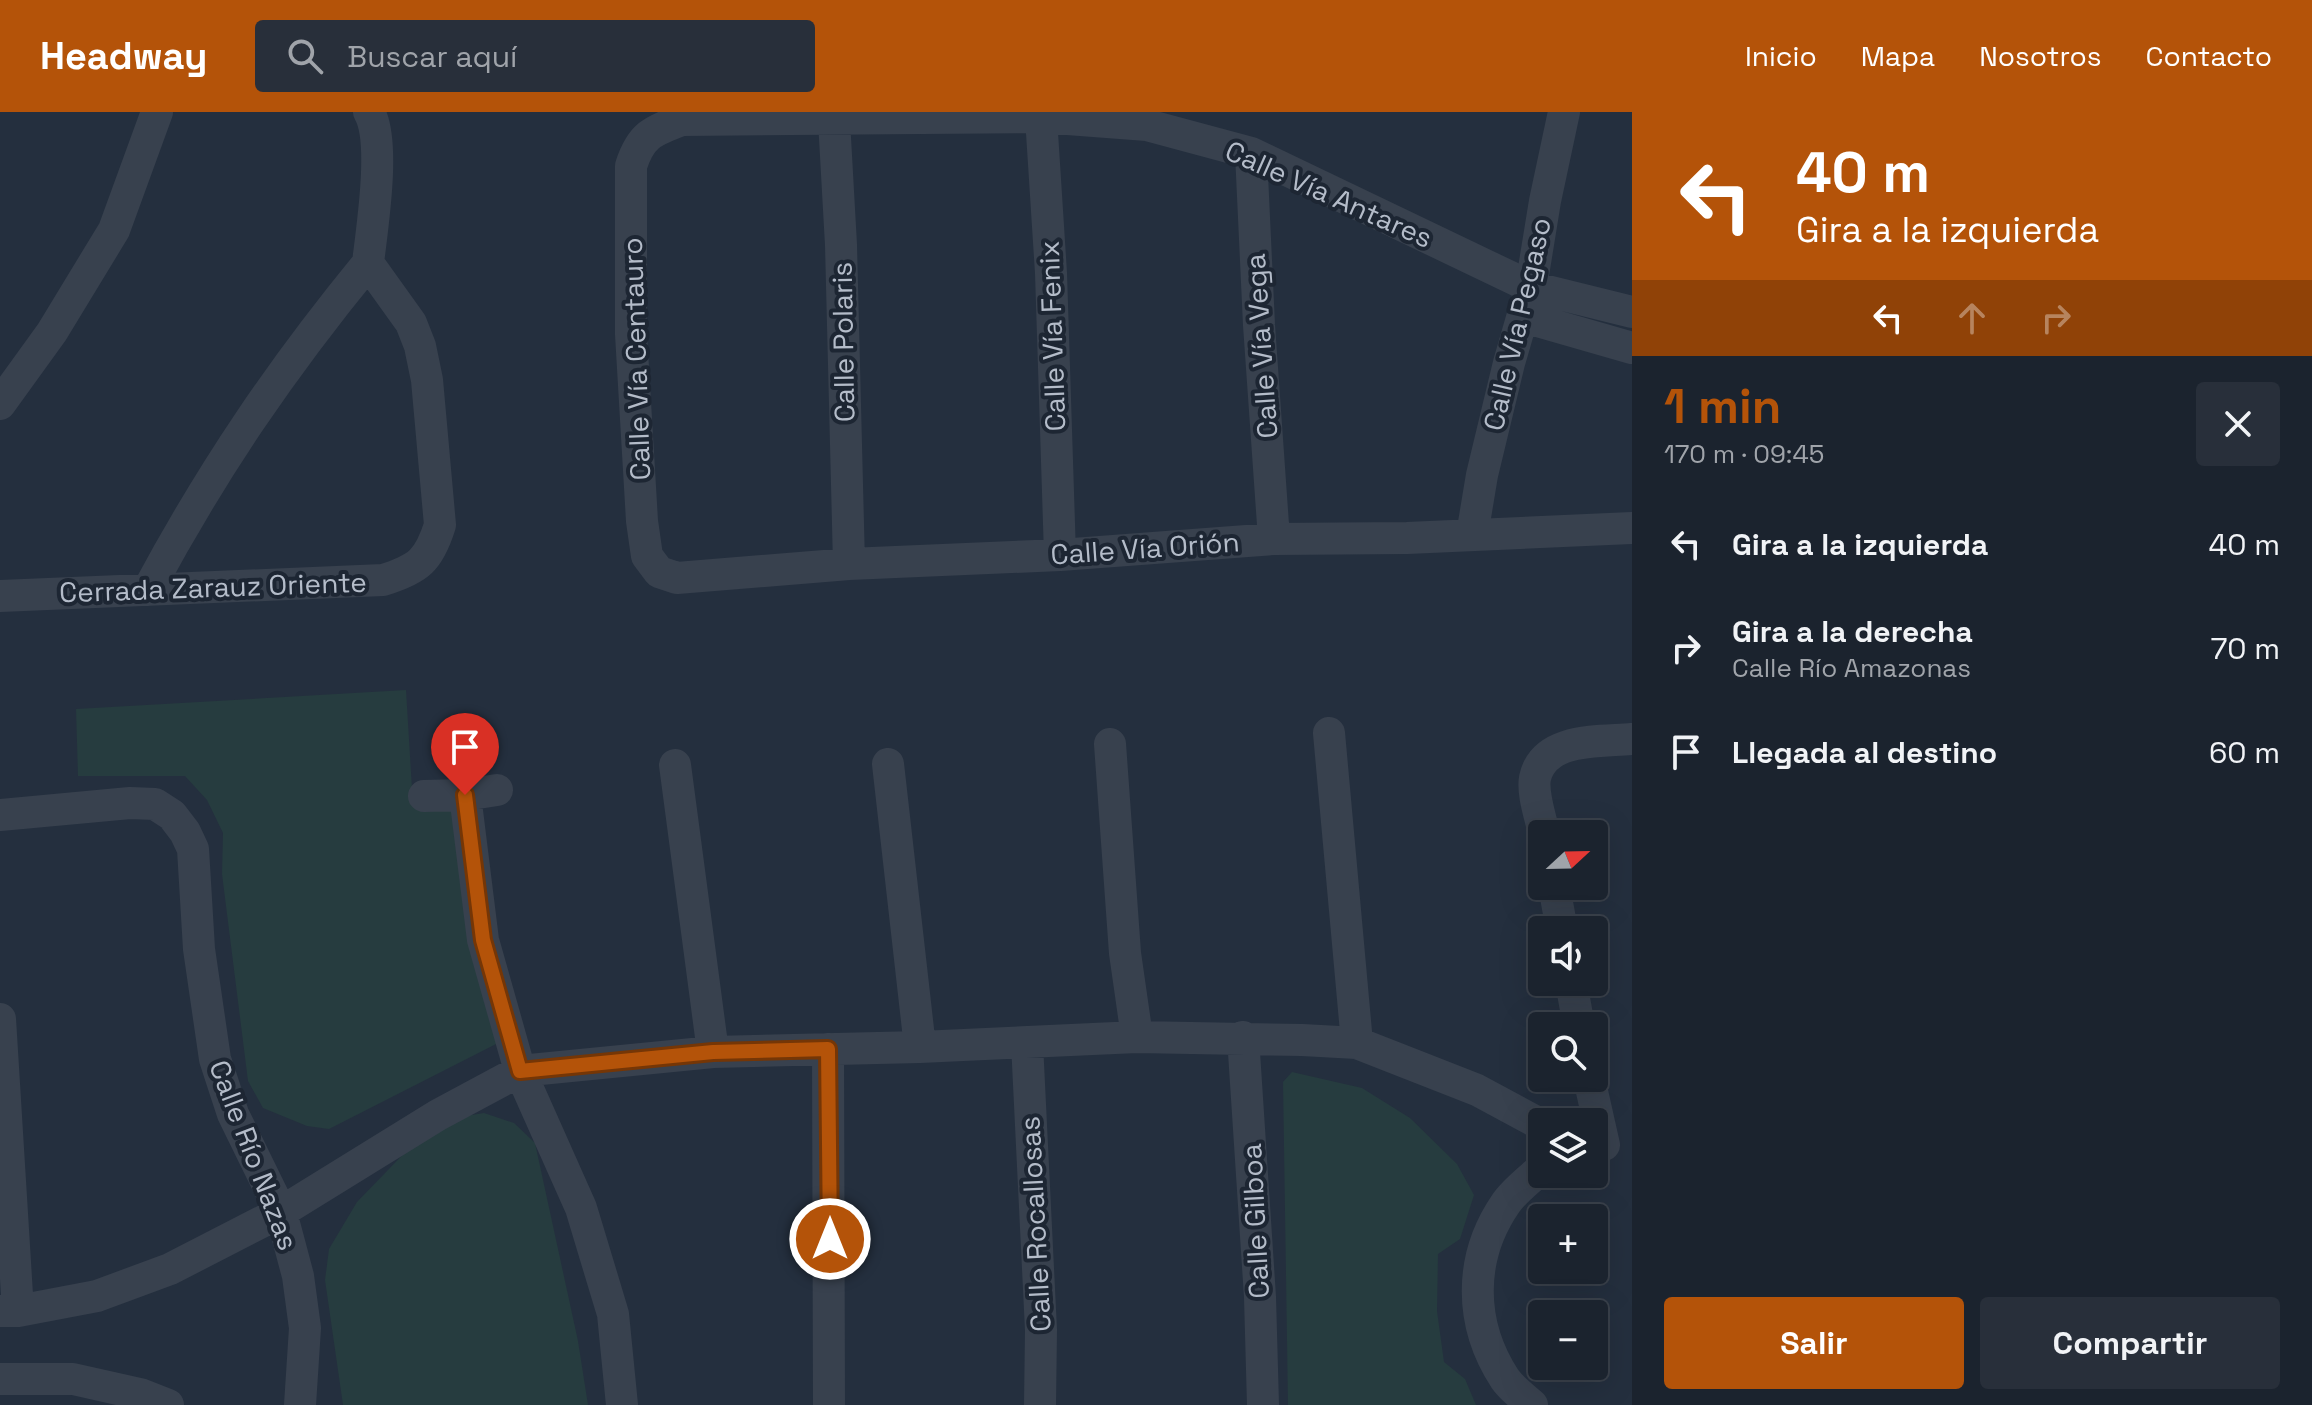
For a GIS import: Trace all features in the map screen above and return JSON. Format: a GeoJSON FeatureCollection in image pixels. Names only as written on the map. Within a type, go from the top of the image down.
{"type":"FeatureCollection","features":[{"type":"Feature","properties":{"kind":"street"},"geometry":{"type":"LineString","coordinates":[[0,404],[52,332],[114,230],[157,112]]}},
{"type":"Feature","properties":{"kind":"street"},"geometry":{"type":"LineString","coordinates":[[148,590],[185,521],[244,427],[318,324],[368,263],[377,157],[373,119],[369,112]]}},
{"type":"Feature","properties":{"kind":"street","name":"Calle Vía Pegaso"},"geometry":{"type":"LineString","coordinates":[[1472,535],[1482,475],[1527,302],[1564,112]]}},
{"type":"Feature","properties":{"kind":"street","name":"Calle Vía Antares"},"geometry":{"type":"LineString","coordinates":[[638,143],[657,129],[682,120],[1041,117],[1147,125],[1251,153],[1527,302],[1632,348]]}},
{"type":"Feature","properties":{"kind":"street","name":"Calle Vía Fenix"},"geometry":{"type":"LineString","coordinates":[[1041,117],[1051,273],[1060,555]]}},
{"type":"Feature","properties":{"kind":"street","name":"Calle Polaris"},"geometry":{"type":"LineString","coordinates":[[834,120],[841,245],[849,564]]}},
{"type":"Feature","properties":{"kind":"street","name":"Calle Vía Centauro"},"geometry":{"type":"LineString","coordinates":[[638,143],[631,166],[631,334],[642,521],[647,556],[659,572]]}},
{"type":"Feature","properties":{"kind":"street","name":"Calle Vía Vega"},"geometry":{"type":"LineString","coordinates":[[1251,153],[1274,539]]}},
{"type":"Feature","properties":{"kind":"street","name":"Cerrada Zarauz Oriente"},"geometry":{"type":"LineString","coordinates":[[0,596],[383,580],[422,563],[433,546],[440,525],[427,380],[420,346],[411,323],[368,263]]}},
{"type":"Feature","properties":{"kind":"street","name":"Calle Vía Antares"},"geometry":{"type":"LineString","coordinates":[[1527,302],[1632,312]]}},
{"type":"Feature","properties":{"kind":"street","name":"Calle Vía Orión"},"geometry":{"type":"LineString","coordinates":[[659,572],[677,578],[849,564],[1060,555],[1274,539],[1632,528]]}},
{"type":"Feature","properties":{"kind":"street"},"geometry":{"type":"LineString","coordinates":[[1329,733],[1357,1043]]}},
{"type":"Feature","properties":{"kind":"street"},"geometry":{"type":"LineString","coordinates":[[1542,820],[1535,781],[1541,762],[1555,751],[1572,744],[1632,739]]}},
{"type":"Feature","properties":{"kind":"street"},"geometry":{"type":"LineString","coordinates":[[1110,744],[1125,953],[1137,1037]]}},
{"type":"Feature","properties":{"kind":"street"},"geometry":{"type":"LineString","coordinates":[[888,764],[920,1047]]}},
{"type":"Feature","properties":{"kind":"street"},"geometry":{"type":"LineString","coordinates":[[675,765],[713,1052]]}},
{"type":"Feature","properties":{"kind":"street"},"geometry":{"type":"LineString","coordinates":[[424,796],[497,790]]}},
{"type":"Feature","properties":{"kind":"street"},"geometry":{"type":"LineString","coordinates":[[465,795],[483,940],[520,1071],[581,1208],[613,1314],[622,1405]]}},
{"type":"Feature","properties":{"kind":"street","name":"Calle Río Nazas"},"geometry":{"type":"LineString","coordinates":[[0,815],[130,803],[155,804],[172,815],[185,832],[193,849],[199,949],[215,1059],[233,1114],[281,1212],[298,1276],[305,1328],[300,1405]]}},
{"type":"Feature","properties":{"kind":"street"},"geometry":{"type":"LineString","coordinates":[[0,1019],[9,1311],[97,1296],[170,1269],[281,1212],[438,1115],[520,1071],[713,1052],[1137,1037],[1243,1037],[1357,1043],[1477,1090],[1528,1117]]}},
{"type":"Feature","properties":{"kind":"street","name":"Calle Gilboa"},"geometry":{"type":"LineString","coordinates":[[1243,1037],[1260,1297],[1263,1405]]}},
{"type":"Feature","properties":{"kind":"street","name":"Calle Rocallosas"},"geometry":{"type":"LineString","coordinates":[[1027,1043],[1041,1330],[1040,1405]]}},
{"type":"Feature","properties":{"kind":"street"},"geometry":{"type":"LineString","coordinates":[[828,1049],[829,1405]]}},
{"type":"Feature","properties":{"kind":"street"},"geometry":{"type":"LineString","coordinates":[[1593,1092],[1610,1146]]}},
{"type":"Feature","properties":{"kind":"street"},"geometry":{"type":"LineString","coordinates":[[1528,1181],[1507,1201],[1484,1243],[1476,1291],[1484,1338],[1507,1381],[1532,1405]]}},
{"type":"Feature","properties":{"kind":"street"},"geometry":{"type":"LineString","coordinates":[[0,1379],[74,1392],[140,1394],[168,1405]]}},
{"type":"Feature","properties":{"kind":"green space"},"geometry":{"type":"Polygon","coordinates":[[[406,690],[413,805],[464,803],[500,1042],[329,1129],[307,1126],[263,1108],[248,1081],[222,874],[223,833],[207,800],[185,776],[78,776],[76,709],[406,690]]]}},
{"type":"Feature","properties":{"kind":"green space"},"geometry":{"type":"Polygon","coordinates":[[[1292,1072],[1362,1088],[1410,1118],[1457,1164],[1474,1195],[1460,1239],[1438,1254],[1437,1311],[1444,1362],[1465,1379],[1476,1405],[1288,1405],[1283,1082],[1292,1072]]]}},
{"type":"Feature","properties":{"kind":"green space"},"geometry":{"type":"Polygon","coordinates":[[[484,1113],[514,1123],[535,1143],[578,1341],[588,1405],[343,1405],[325,1280],[329,1249],[357,1202],[418,1139],[466,1116],[484,1113]]]}},
{"type":"Feature","properties":{"kind":"route"},"geometry":{"type":"LineString","coordinates":[[465,795],[483,940],[520,1071],[713,1052],[828,1049],[830,1239]]}}]}
